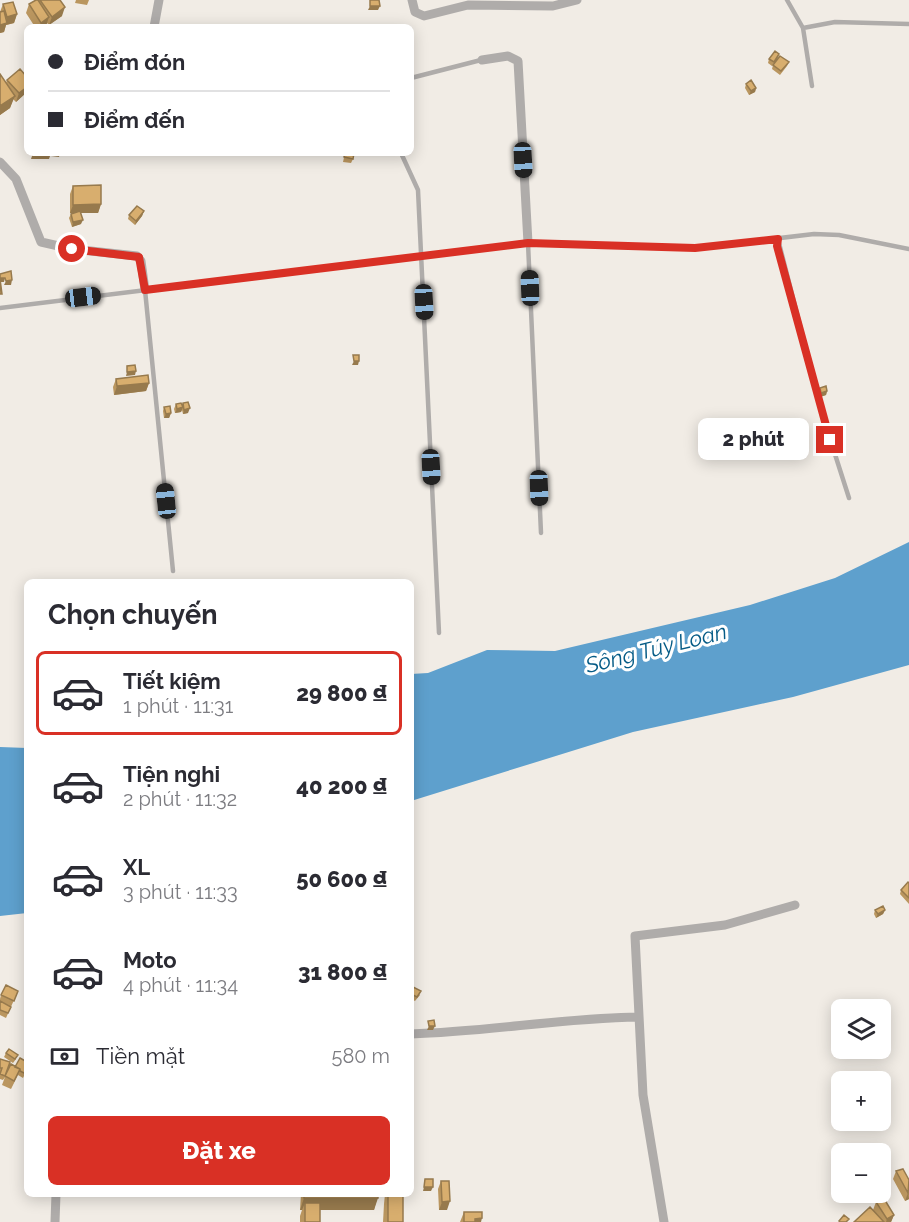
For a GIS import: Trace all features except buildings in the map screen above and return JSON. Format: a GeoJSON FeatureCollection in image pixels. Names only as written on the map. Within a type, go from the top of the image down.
{"type":"FeatureCollection","features":[{"type":"Feature","properties":{"kind":"street"},"geometry":{"type":"LineString","coordinates":[[155,24],[159,0]]}},
{"type":"Feature","properties":{"kind":"street"},"geometry":{"type":"LineString","coordinates":[[412,0],[415,12],[424,16],[468,5],[553,6],[577,0]]}},
{"type":"Feature","properties":{"kind":"street"},"geometry":{"type":"LineString","coordinates":[[482,60],[508,56],[518,61],[528,243]]}},
{"type":"Feature","properties":{"kind":"street"},"geometry":{"type":"LineString","coordinates":[[0,162],[16,179],[41,242],[72,249],[137,256],[141,261],[145,290]]}},
{"type":"Feature","properties":{"kind":"street"},"geometry":{"type":"LineString","coordinates":[[664,1222],[643,1095],[634,939],[637,934],[725,925],[795,905]]}},
{"type":"Feature","properties":{"kind":"street"},"geometry":{"type":"LineString","coordinates":[[414,1034],[513,1028],[595,1018],[638,1017]]}},
{"type":"Feature","properties":{"kind":"street"},"geometry":{"type":"LineString","coordinates":[[55,1222],[56,1197]]}},
{"type":"Feature","properties":{"kind":"lane"},"geometry":{"type":"LineString","coordinates":[[787,0],[803,28],[812,86]]}},
{"type":"Feature","properties":{"kind":"lane"},"geometry":{"type":"LineString","coordinates":[[803,28],[835,22],[909,24]]}},
{"type":"Feature","properties":{"kind":"lane"},"geometry":{"type":"LineString","coordinates":[[414,77],[482,60]]}},
{"type":"Feature","properties":{"kind":"lane"},"geometry":{"type":"LineString","coordinates":[[402,156],[418,190],[439,633]]}},
{"type":"Feature","properties":{"kind":"lane"},"geometry":{"type":"LineString","coordinates":[[0,308],[528,243],[695,248],[814,234],[839,235],[909,249]]}},
{"type":"Feature","properties":{"kind":"lane"},"geometry":{"type":"LineString","coordinates":[[778,239],[777,246],[824,420],[849,498]]}},
{"type":"Feature","properties":{"kind":"lane"},"geometry":{"type":"LineString","coordinates":[[528,243],[541,533]]}},
{"type":"Feature","properties":{"kind":"lane"},"geometry":{"type":"LineString","coordinates":[[145,290],[173,571]]}},
{"type":"Feature","properties":{"kind":"water","name":"Sông Túy Loan"},"geometry":{"type":"Polygon","coordinates":[[[909,542],[909,665],[793,697],[633,732],[414,800],[414,674],[428,673],[487,650],[555,651],[750,605],[835,578],[909,542]]]}},
{"type":"Feature","properties":{"kind":"water"},"geometry":{"type":"Polygon","coordinates":[[[0,747],[24,748],[24,913],[0,916],[0,747]]]}},
{"type":"Feature","properties":{"kind":"route"},"geometry":{"type":"LineString","coordinates":[[72,249],[139,257],[145,290],[528,243],[630,248],[695,248],[778,239],[777,246],[830,440]]}}]}
